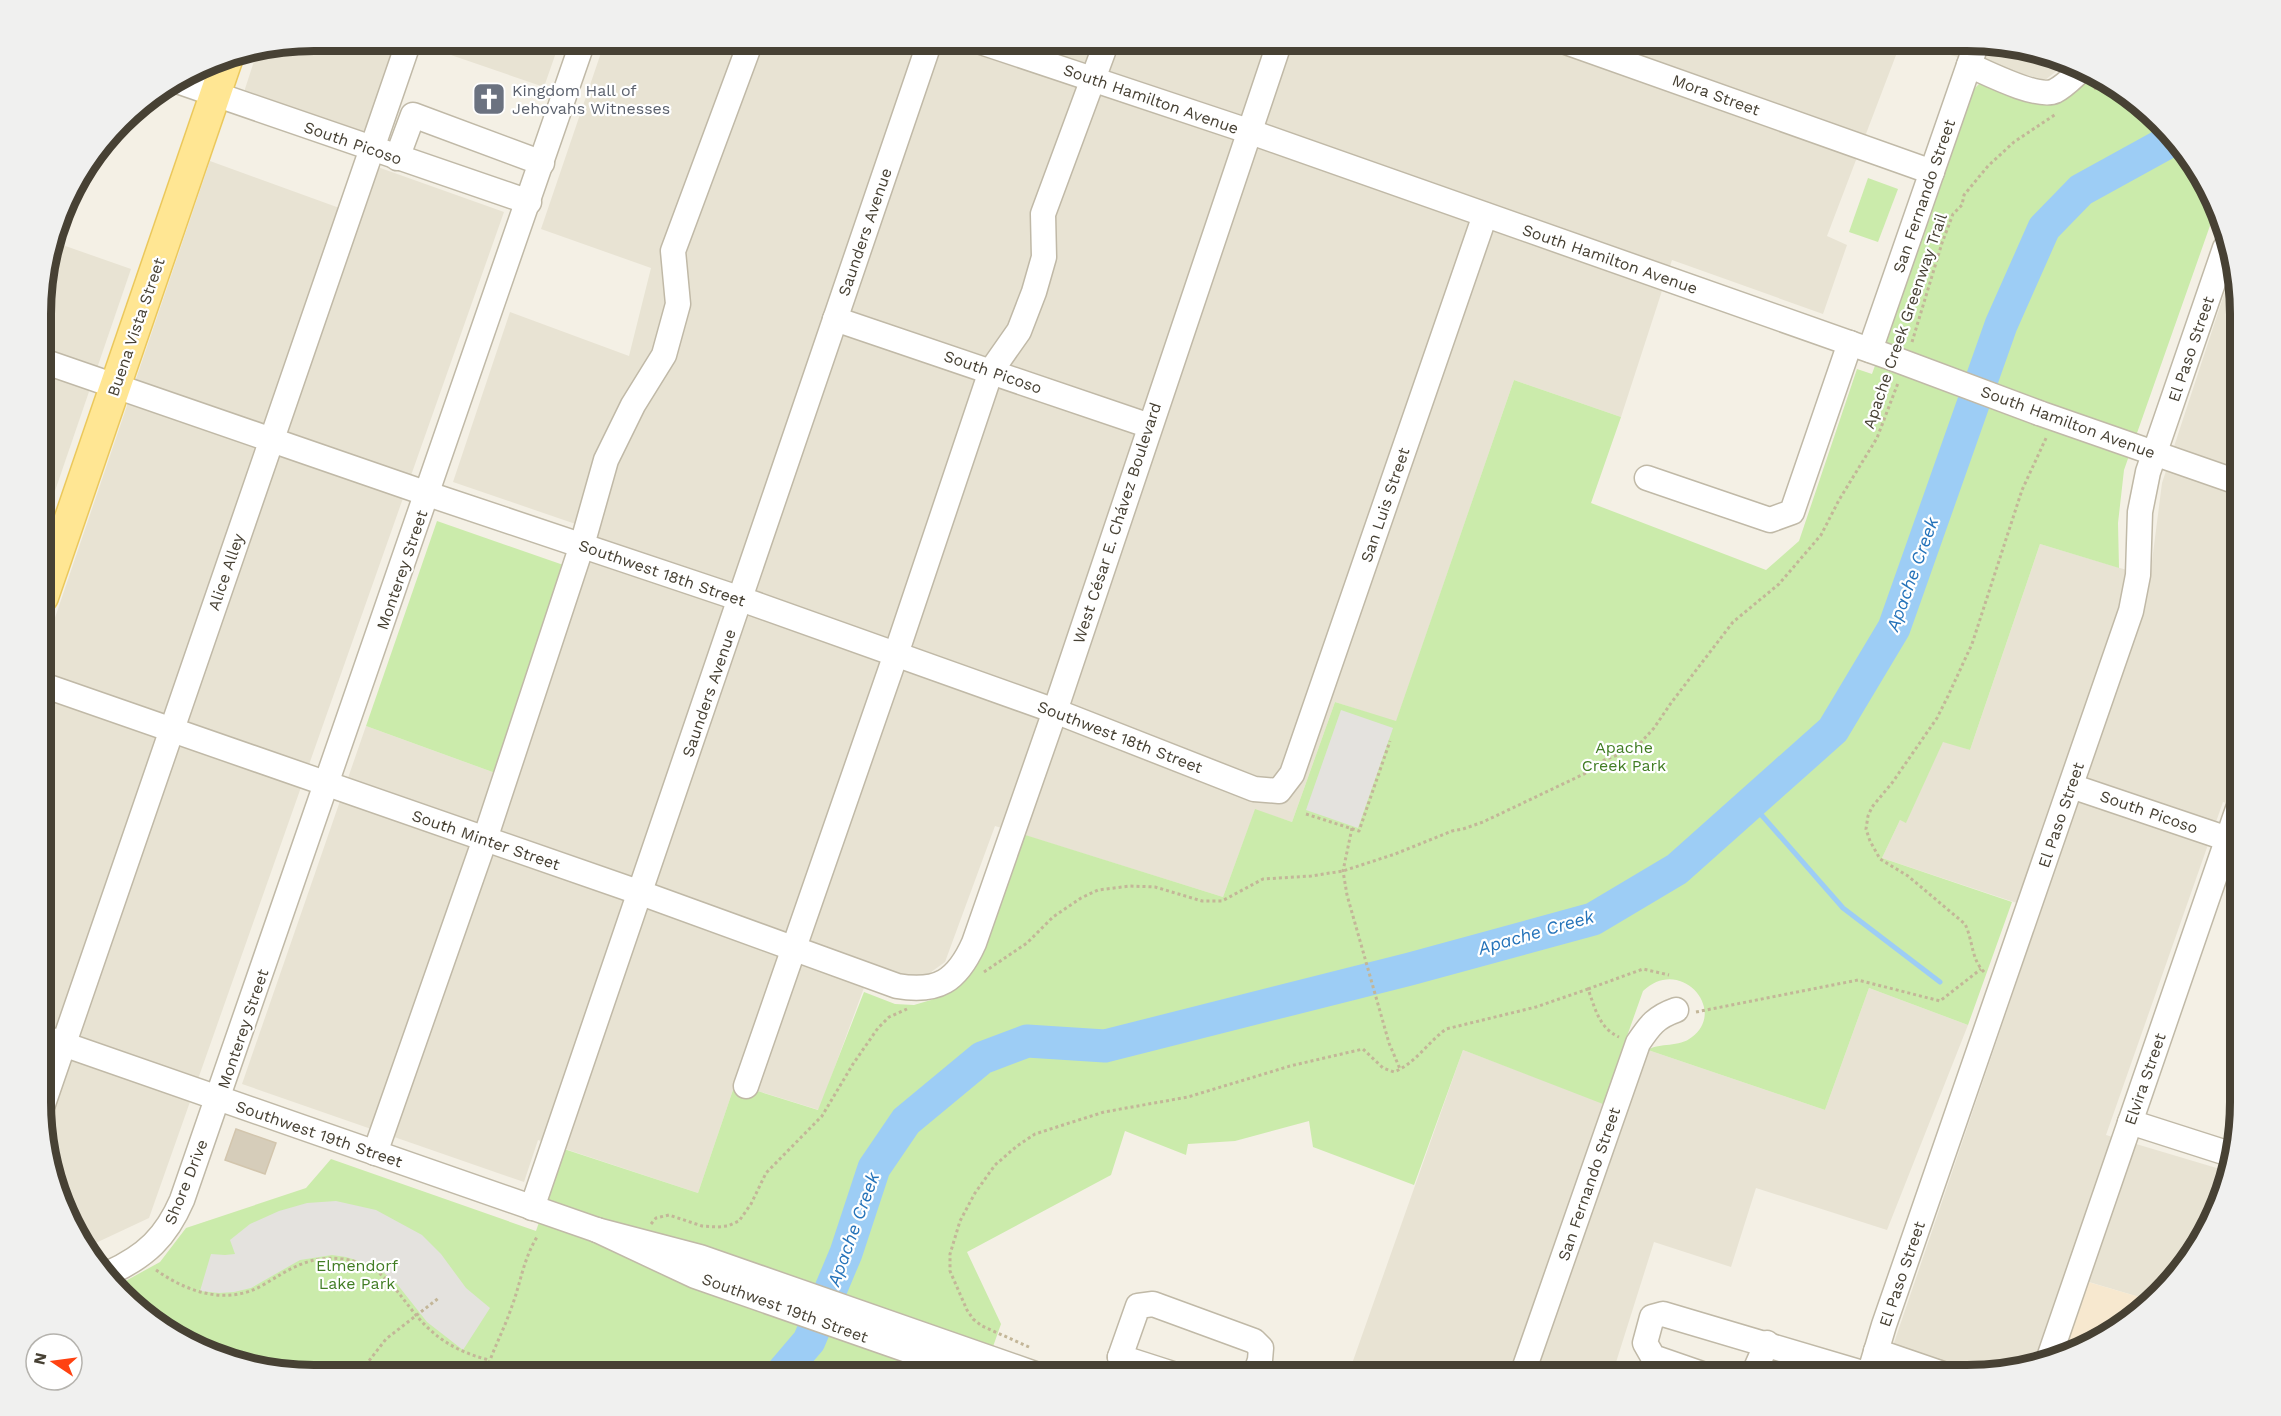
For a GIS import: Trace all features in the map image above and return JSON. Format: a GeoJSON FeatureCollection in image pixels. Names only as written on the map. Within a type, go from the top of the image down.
{"type":"FeatureCollection","features":[{"type":"Feature","properties":{"kind":"main road","name":"Buena Vista Street"},"geometry":{"type":"LineString","coordinates":[[51,574],[225,67]]}},
{"type":"Feature","properties":{"kind":"street","name":"Alice Alley"},"geometry":{"type":"LineString","coordinates":[[53,1040],[172,728],[405,51]]}},
{"type":"Feature","properties":{"kind":"street","name":"Monterey Street"},"geometry":{"type":"LineString","coordinates":[[218,1099],[579,51]]}},
{"type":"Feature","properties":{"kind":"street"},"geometry":{"type":"LineString","coordinates":[[375,1153],[485,839],[582,545],[606,460],[633,405],[664,355],[678,304],[673,251],[747,51]]}},
{"type":"Feature","properties":{"kind":"street","name":"Saunders Avenue"},"geometry":{"type":"LineString","coordinates":[[532,1208],[926,51]]}},
{"type":"Feature","properties":{"kind":"street","name":"South Hamilton Avenue"},"geometry":{"type":"LineString","coordinates":[[1010,51],[1248,131],[2230,479]]}},
{"type":"Feature","properties":{"kind":"street"},"geometry":{"type":"LineString","coordinates":[[746,1086],[896,654],[991,371],[1019,331],[1034,291],[1044,257],[1043,214],[1103,51]]}},
{"type":"Feature","properties":{"kind":"street","name":"West César E. Chávez Boulevard"},"geometry":{"type":"LineString","coordinates":[[931,987],[947,980],[965,962],[1054,711],[1276,51]]}},
{"type":"Feature","properties":{"kind":"street","name":"Mora Street"},"geometry":{"type":"LineString","coordinates":[[1594,51],[1932,172]]}},
{"type":"Feature","properties":{"kind":"street","name":"San Fernando Street"},"geometry":{"type":"LineString","coordinates":[[1647,478],[1770,520],[1792,512],[1871,351],[1932,172],[1969,51]]}},
{"type":"Feature","properties":{"kind":"street"},"geometry":{"type":"LineString","coordinates":[[1975,51],[2023,87],[2043,92],[2055,92],[2076,75]]}},
{"type":"Feature","properties":{"kind":"street","name":"South Picoso"},"geometry":{"type":"LineString","coordinates":[[186,84],[529,202]]}},
{"type":"Feature","properties":{"kind":"street"},"geometry":{"type":"LineString","coordinates":[[397,158],[413,115],[542,163]]}},
{"type":"Feature","properties":{"kind":"street","name":"San Luis Street"},"geometry":{"type":"LineString","coordinates":[[1279,791],[1292,774],[1485,215]]}},
{"type":"Feature","properties":{"kind":"street","name":"El Paso Street"},"geometry":{"type":"LineString","coordinates":[[1872,1365],[2131,611],[2138,575],[2140,512],[2155,453],[2223,254]]}},
{"type":"Feature","properties":{"kind":"street","name":"South Picoso"},"geometry":{"type":"LineString","coordinates":[[835,319],[1150,426]]}},
{"type":"Feature","properties":{"kind":"street","name":"Southwest 18th Street"},"geometry":{"type":"LineString","coordinates":[[51,363],[428,494],[741,599],[1054,711],[1254,789],[1279,791]]}},
{"type":"Feature","properties":{"kind":"street","name":"South Minter Street"},"geometry":{"type":"LineString","coordinates":[[51,688],[640,893],[897,986],[931,987]]}},
{"type":"Feature","properties":{"kind":"street","name":"South Picoso"},"geometry":{"type":"LineString","coordinates":[[2071,786],[2228,838]]}},
{"type":"Feature","properties":{"kind":"street","name":"Elvira Street"},"geometry":{"type":"LineString","coordinates":[[2051,1351],[2230,832]]}},
{"type":"Feature","properties":{"kind":"street","name":"San Fernando Street"},"geometry":{"type":"LineString","coordinates":[[1525,1365],[1638,1042],[1650,1024],[1662,1015],[1676,1010]]}},
{"type":"Feature","properties":{"kind":"street","name":"Southwest 19th Street"},"geometry":{"type":"LineString","coordinates":[[53,1040],[597,1230],[700,1257],[766,1290],[891,1335],[1001,1365]]}},
{"type":"Feature","properties":{"kind":"street","name":"Shore Drive"},"geometry":{"type":"LineString","coordinates":[[113,1271],[140,1255],[160,1238],[172,1223],[218,1099]]}},
{"type":"Feature","properties":{"kind":"street"},"geometry":{"type":"LineString","coordinates":[[2130,1122],[2225,1152]]}},
{"type":"Feature","properties":{"kind":"street"},"geometry":{"type":"LineString","coordinates":[[1124,1365],[1138,1306],[1153,1304],[1254,1341],[1262,1348],[1258,1365]]}},
{"type":"Feature","properties":{"kind":"street"},"geometry":{"type":"LineString","coordinates":[[1676,1365],[1653,1357],[1645,1343],[1652,1317],[1663,1314],[1837,1365]]}},
{"type":"Feature","properties":{"kind":"street","name":"Southwest 19th Street"},"geometry":{"type":"LineString","coordinates":[[891,1335],[957,1365]]}},
{"type":"Feature","properties":{"kind":"street"},"geometry":{"type":"LineString","coordinates":[[1757,1365],[1767,1343]]}},
{"type":"Feature","properties":{"kind":"street"},"geometry":{"type":"LineString","coordinates":[[1876,1351],[1917,1365]]}},
{"type":"Feature","properties":{"kind":"path"},"geometry":{"type":"LineString","coordinates":[[2087,94],[2099,86]]}},
{"type":"Feature","properties":{"kind":"path","name":"Apache Creek Greenway Trail"},"geometry":{"type":"LineString","coordinates":[[1912,342],[1942,243],[1953,214],[1962,205],[1964,195],[1988,166],[2014,142],[2057,113]]}},
{"type":"Feature","properties":{"kind":"path","name":"Apache Creek Greenway Trail"},"geometry":{"type":"LineString","coordinates":[[977,977],[1010,956],[1053,917],[1081,898],[1098,890],[1130,886],[1155,887],[1202,901],[1222,901],[1263,879],[1343,871],[1395,854],[1444,833],[1483,822],[1586,773],[1606,759],[1635,749],[1654,728],[1733,622],[1779,584],[1821,535],[1839,500],[1877,438],[1898,382]]}},
{"type":"Feature","properties":{"kind":"path"},"geometry":{"type":"LineString","coordinates":[[2002,986],[1975,961],[1970,934],[1965,924],[1908,876],[1880,859],[1866,829],[1872,807],[1892,783],[1937,718],[1979,626],[2047,415]]}},
{"type":"Feature","properties":{"kind":"path"},"geometry":{"type":"LineString","coordinates":[[1306,814],[1359,831],[1390,741]]}},
{"type":"Feature","properties":{"kind":"path"},"geometry":{"type":"LineString","coordinates":[[1352,828],[1343,871],[1347,895],[1389,1042],[1400,1069]]}},
{"type":"Feature","properties":{"kind":"path"},"geometry":{"type":"LineString","coordinates":[[1036,1351],[982,1326],[973,1319],[950,1271],[950,1254],[965,1212],[975,1193],[995,1164],[1035,1134],[1104,1112],[1188,1097],[1290,1066],[1363,1049],[1383,1068],[1395,1072],[1446,1029],[1536,1007],[1643,969],[1669,975]]}},
{"type":"Feature","properties":{"kind":"path"},"geometry":{"type":"LineString","coordinates":[[1676,1010],[1693,1012],[1858,980],[1940,1001],[1981,969]]}},
{"type":"Feature","properties":{"kind":"path"},"geometry":{"type":"LineString","coordinates":[[1588,989],[1603,1025],[1608,1032],[1623,1038]]}},
{"type":"Feature","properties":{"kind":"path"},"geometry":{"type":"LineString","coordinates":[[649,1228],[654,1220],[669,1215],[702,1226],[728,1226],[739,1221],[751,1204],[766,1173],[822,1116],[878,1028],[889,1017],[908,1009]]}},
{"type":"Feature","properties":{"kind":"path"},"geometry":{"type":"LineString","coordinates":[[488,1365],[515,1299],[522,1267],[537,1237]]}},
{"type":"Feature","properties":{"kind":"path"},"geometry":{"type":"LineString","coordinates":[[155,1269],[181,1286],[218,1296],[250,1291],[282,1272],[310,1261],[326,1258],[359,1263],[377,1271],[393,1284],[428,1328],[463,1353],[489,1360]]}},
{"type":"Feature","properties":{"kind":"path"},"geometry":{"type":"LineString","coordinates":[[366,1365],[386,1339],[440,1297]]}},
{"type":"Feature","properties":{"kind":"shaded area"},"geometry":{"type":"Polygon","coordinates":[[[314,51],[410,51],[380,138],[244,92],[255,58],[279,53],[314,51]]]}},
{"type":"Feature","properties":{"kind":"shaded area"},"geometry":{"type":"Polygon","coordinates":[[[439,51],[557,51],[544,87],[439,51]]]}},
{"type":"Feature","properties":{"kind":"shaded area"},"geometry":{"type":"Polygon","coordinates":[[[602,51],[1898,51],[1827,236],[1847,245],[1823,314],[1672,260],[1621,417],[1514,380],[1396,722],[1335,702],[1292,822],[1255,810],[1223,897],[995,826],[945,962],[927,975],[906,979],[872,966],[819,1110],[735,1084],[698,1193],[538,1140],[524,1182],[242,1084],[366,726],[498,774],[596,531],[453,482],[510,312],[629,356],[651,268],[541,229],[602,51]]]}},
{"type":"Feature","properties":{"kind":"shaded area"},"geometry":{"type":"Polygon","coordinates":[[[1935,51],[2002,53],[2060,68],[2045,80],[1935,51]]]}},
{"type":"Feature","properties":{"kind":"shaded area"},"geometry":{"type":"Polygon","coordinates":[[[210,161],[356,214],[372,165],[504,212],[149,1218],[93,1244],[65,1187],[53,1137],[51,1102],[51,629],[210,161]]]}},
{"type":"Feature","properties":{"kind":"shaded area"},"geometry":{"type":"Polygon","coordinates":[[[61,244],[131,269],[51,503],[51,314],[53,279],[61,244]]]}},
{"type":"Feature","properties":{"kind":"shaded area"},"geometry":{"type":"Polygon","coordinates":[[[2228,282],[2230,804],[2223,802],[2106,1135],[2221,1169],[2216,1187],[2203,1218],[2186,1248],[2165,1275],[2142,1298],[2089,1282],[2067,1345],[2035,1356],[2002,1363],[1886,1365],[2041,911],[1882,858],[1900,820],[1906,822],[1943,741],[1970,750],[2040,544],[2150,577],[2162,483],[2228,282]]]}},
{"type":"Feature","properties":{"kind":"shaded area"},"geometry":{"type":"Polygon","coordinates":[[[1341,710],[1393,728],[1358,828],[1306,810],[1341,710]]]}},
{"type":"Feature","properties":{"kind":"shaded area"},"geometry":{"type":"Polygon","coordinates":[[[1869,988],[1968,1025],[1887,1230],[1756,1188],[1731,1267],[1654,1242],[1615,1365],[1352,1365],[1463,1050],[1603,1103],[1648,1050],[1825,1110],[1869,988]]]}},
{"type":"Feature","properties":{"kind":"shaded area"},"geometry":{"type":"Polygon","coordinates":[[[336,1201],[376,1210],[422,1235],[441,1254],[466,1288],[490,1308],[463,1350],[427,1322],[397,1284],[384,1273],[372,1265],[346,1257],[332,1255],[300,1260],[251,1288],[234,1292],[200,1291],[211,1254],[235,1254],[230,1240],[250,1224],[279,1211],[307,1203],[336,1201]]]}},
{"type":"Feature","properties":{"kind":"shaded area"},"geometry":{"type":"Polygon","coordinates":[[[2088,1282],[2142,1298],[2099,1330],[2067,1345],[2088,1282]]]}},
{"type":"Feature","properties":{"kind":"green space","name":"Apache Creek Park"},"geometry":{"type":"Polygon","coordinates":[[[2082,78],[2113,95],[2153,128],[2176,154],[2195,182],[2213,220],[2124,470],[2118,523],[2119,568],[2040,544],[1970,750],[1943,742],[1906,823],[1900,820],[1882,858],[2012,902],[1968,1025],[1869,988],[1825,1110],[1648,1050],[1658,1046],[1681,1043],[1692,1037],[1702,1026],[1705,1013],[1702,1001],[1695,990],[1671,979],[1657,982],[1643,991],[1603,1104],[1463,1050],[1414,1185],[1313,1147],[1309,1121],[1235,1141],[1188,1144],[1186,1155],[1125,1131],[1111,1175],[967,1252],[1001,1324],[987,1365],[314,1365],[279,1363],[229,1351],[182,1330],[154,1311],[123,1282],[160,1262],[186,1228],[306,1188],[331,1159],[536,1231],[564,1149],[698,1193],[735,1084],[818,1110],[864,992],[895,1004],[914,1005],[931,1000],[957,987],[971,966],[1019,833],[1223,897],[1255,809],[1292,822],[1335,702],[1396,721],[1514,380],[1621,417],[1591,503],[1766,570],[1799,541],[1857,369],[1872,374],[1973,90],[1981,82],[2039,103],[2082,78]]]}},
{"type":"Feature","properties":{"kind":"green space"},"geometry":{"type":"Polygon","coordinates":[[[1868,178],[1898,189],[1878,242],[1849,232],[1868,178]]]}},
{"type":"Feature","properties":{"kind":"green space"},"geometry":{"type":"Polygon","coordinates":[[[437,521],[572,568],[498,774],[366,726],[437,521]]]}},
{"type":"Feature","properties":{"kind":"building"},"geometry":{"type":"Polygon","coordinates":[[[236,1129],[276,1143],[265,1174],[225,1160],[236,1129]]]}},
{"type":"Feature","properties":{"kind":"waterway","name":"Apache Creek"},"geometry":{"type":"LineString","coordinates":[[789,1365],[809,1341],[846,1253],[874,1168],[906,1121],[982,1058],[1027,1041],[1105,1046],[1410,969],[1593,919],[1677,869],[1833,730],[1894,628],[2001,325],[2044,228],[2081,190],[2167,143]]}},
{"type":"Feature","properties":{"kind":"waterway"},"geometry":{"type":"LineString","coordinates":[[1751,803],[1843,908],[1940,982]]}},
{"type":"Feature","properties":{"kind":"place","name":"Kingdom Hall of Jehovahs Witnesses"},"geometry":{"type":"Point","coordinates":[489,99]}},
{"type":"Feature","properties":{"kind":"park label","name":"Elmendorf Lake Park"},"geometry":{"type":"Point","coordinates":[357,1274]}}]}
